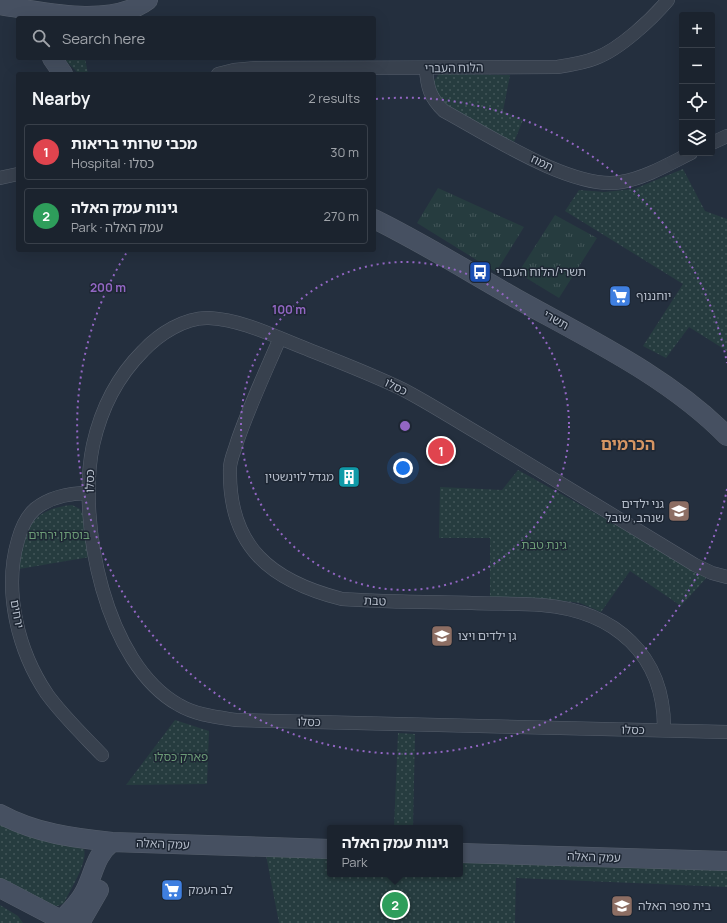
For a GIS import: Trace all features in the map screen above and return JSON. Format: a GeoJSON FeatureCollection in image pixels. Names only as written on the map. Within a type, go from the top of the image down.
{"type":"FeatureCollection","features":[{"type":"Feature","properties":{"kind":"street"},"geometry":{"type":"LineString","coordinates":[[11,10],[60,16],[89,16],[113,13],[131,8],[148,0]]}},
{"type":"Feature","properties":{"kind":"street","name":"הלוח העברי"},"geometry":{"type":"LineString","coordinates":[[226,72],[256,68],[426,68],[557,66],[578,64],[597,58],[626,39],[643,26],[668,0]]}},
{"type":"Feature","properties":{"kind":"street"},"geometry":{"type":"LineString","coordinates":[[53,60],[62,72]]}},
{"type":"Feature","properties":{"kind":"street","name":"תמוז"},"geometry":{"type":"LineString","coordinates":[[426,68],[429,93],[444,111],[548,167],[582,180],[602,183],[620,182],[663,167],[685,156]]}},
{"type":"Feature","properties":{"kind":"street"},"geometry":{"type":"LineString","coordinates":[[715,142],[727,136]]}},
{"type":"Feature","properties":{"kind":"street"},"geometry":{"type":"LineString","coordinates":[[0,178],[16,174]]}},
{"type":"Feature","properties":{"kind":"street","name":"תשרי"},"geometry":{"type":"LineString","coordinates":[[376,220],[436,252],[642,368],[704,415],[727,436]]}},
{"type":"Feature","properties":{"kind":"street","name":"כסלו"},"geometry":{"type":"LineString","coordinates":[[727,577],[712,573],[695,565],[527,462],[404,390],[244,324],[205,318],[187,322],[170,329],[151,342],[128,366],[111,393],[97,429],[93,446],[90,465],[89,493],[94,544],[103,589],[111,618],[122,642],[136,665],[155,687],[178,705],[197,713],[236,720],[727,732]]}},
{"type":"Feature","properties":{"kind":"street","name":"טבת"},"geometry":{"type":"LineString","coordinates":[[280,338],[242,427],[230,469],[233,509],[237,525],[257,556],[272,569],[295,582],[317,592],[342,599],[542,605],[587,615],[611,624],[627,637],[650,665],[662,699],[664,730]]}},
{"type":"Feature","properties":{"kind":"street","name":"ירחים"},"geometry":{"type":"LineString","coordinates":[[89,493],[58,496],[34,510],[24,523],[17,544],[13,565],[14,610],[26,652],[47,693],[68,720],[102,755]]}},
{"type":"Feature","properties":{"kind":"street","name":"עמק האלה"},"geometry":{"type":"LineString","coordinates":[[0,814],[43,832],[83,840],[327,849]]}},
{"type":"Feature","properties":{"kind":"street"},"geometry":{"type":"LineString","coordinates":[[0,888],[62,922],[79,902],[86,889],[97,859],[112,842]]}},
{"type":"Feature","properties":{"kind":"street"},"geometry":{"type":"LineString","coordinates":[[80,923],[104,880],[112,842]]}},
{"type":"Feature","properties":{"kind":"street","name":"עמק האלה"},"geometry":{"type":"LineString","coordinates":[[463,853],[727,861]]}},
{"type":"Feature","properties":{"kind":"street"},"geometry":{"type":"LineString","coordinates":[[24,901],[30,910],[33,923]]}},
{"type":"Feature","properties":{"kind":"green space"},"geometry":{"type":"Polygon","coordinates":[[[65,60],[85,60],[88,72],[77,72],[65,60]]]}},
{"type":"Feature","properties":{"kind":"green space"},"geometry":{"type":"Polygon","coordinates":[[[439,74],[510,75],[503,111],[523,120],[514,142],[466,119],[445,103],[437,93],[433,82],[439,74]]]}},
{"type":"Feature","properties":{"kind":"green space"},"geometry":{"type":"Polygon","coordinates":[[[683,169],[705,211],[727,219],[727,351],[689,327],[666,358],[643,346],[683,284],[565,211],[579,190],[604,192],[634,189],[683,169]]]}},
{"type":"Feature","properties":{"kind":"green space"},"geometry":{"type":"Polygon","coordinates":[[[438,188],[524,227],[496,272],[417,223],[438,188]]]}},
{"type":"Feature","properties":{"kind":"green space"},"geometry":{"type":"Polygon","coordinates":[[[555,215],[597,238],[559,298],[518,273],[555,215]]]}},
{"type":"Feature","properties":{"kind":"green space","name":"גינת טבת"},"geometry":{"type":"Polygon","coordinates":[[[518,470],[708,576],[681,606],[630,571],[601,612],[580,603],[540,598],[490,597],[490,538],[439,538],[440,487],[502,490],[518,470]]]}},
{"type":"Feature","properties":{"kind":"green space","name":"בוסתן ירחים"},"geometry":{"type":"Polygon","coordinates":[[[72,505],[80,509],[83,515],[90,557],[19,569],[23,544],[31,525],[46,511],[72,505]]]}},
{"type":"Feature","properties":{"kind":"green space","name":"פארק כסלו"},"geometry":{"type":"Polygon","coordinates":[[[175,720],[209,731],[207,784],[126,785],[175,720]]]}},
{"type":"Feature","properties":{"kind":"green space"},"geometry":{"type":"Polygon","coordinates":[[[398,733],[415,734],[413,825],[394,825],[398,733]]]}},
{"type":"Feature","properties":{"kind":"green space"},"geometry":{"type":"Polygon","coordinates":[[[0,823],[49,841],[84,849],[85,855],[81,869],[64,903],[58,906],[51,906],[0,879],[0,823]]]}},
{"type":"Feature","properties":{"kind":"green space"},"geometry":{"type":"Polygon","coordinates":[[[266,855],[327,856],[327,877],[463,877],[463,860],[727,868],[727,887],[516,878],[515,923],[279,923],[266,855]]]}},
{"type":"Feature","properties":{"kind":"green space"},"geometry":{"type":"Polygon","coordinates":[[[0,905],[18,916],[23,923],[0,923],[0,905]]]}},
{"type":"Feature","properties":{"kind":"place","name":"תשרי/הלוח העברי"},"geometry":{"type":"Point","coordinates":[480,272]}},
{"type":"Feature","properties":{"kind":"place","name":"יוחננוף"},"geometry":{"type":"Point","coordinates":[620,296]}},
{"type":"Feature","properties":{"kind":"place","name":"מכבי שרותי בריאות"},"geometry":{"type":"Point","coordinates":[441,451]}},
{"type":"Feature","properties":{"kind":"place","name":"מגדל לוינשטין"},"geometry":{"type":"Point","coordinates":[349,477]}},
{"type":"Feature","properties":{"kind":"place","name":"גני ילדים שנהב, שובל"},"geometry":{"type":"Point","coordinates":[679,511]}},
{"type":"Feature","properties":{"kind":"place","name":"גן ילדים ויצו"},"geometry":{"type":"Point","coordinates":[442,636]}},
{"type":"Feature","properties":{"kind":"place","name":"לב העמק"},"geometry":{"type":"Point","coordinates":[172,890]}},
{"type":"Feature","properties":{"kind":"place","name":"גינות עמק האלה"},"geometry":{"type":"Point","coordinates":[395,905]}},
{"type":"Feature","properties":{"kind":"place","name":"בית ספר האלה"},"geometry":{"type":"Point","coordinates":[622,906]}},
{"type":"Feature","properties":{"kind":"district","name":"הכרמים"},"geometry":{"type":"Point","coordinates":[628,444]}}]}
